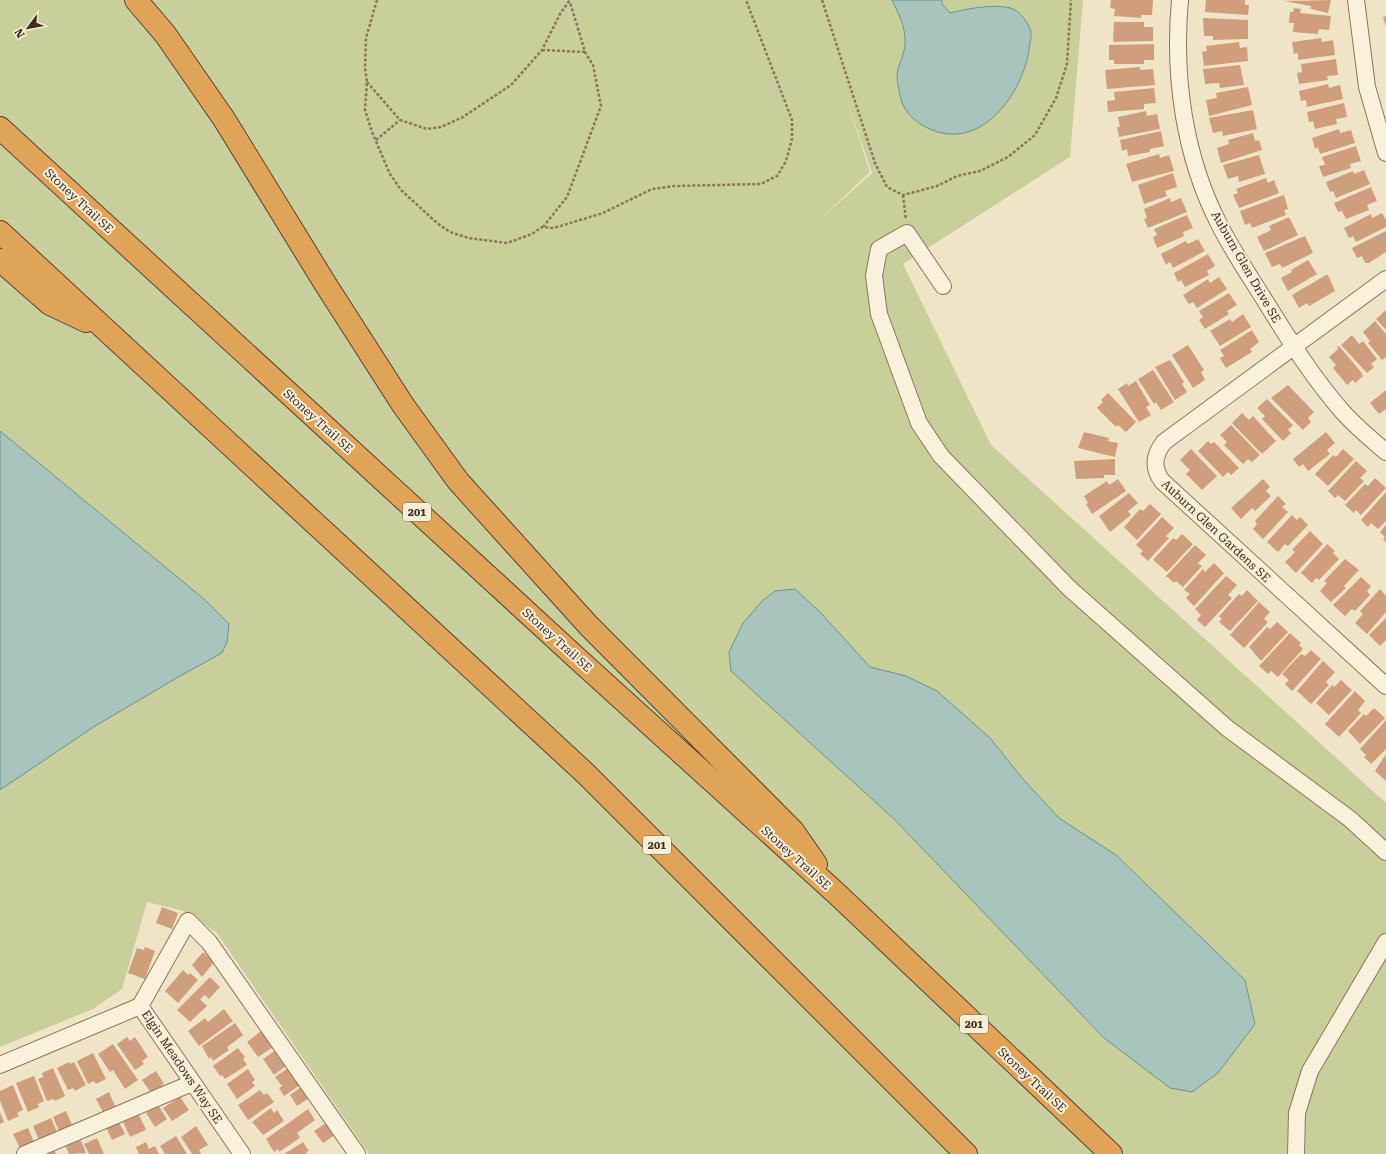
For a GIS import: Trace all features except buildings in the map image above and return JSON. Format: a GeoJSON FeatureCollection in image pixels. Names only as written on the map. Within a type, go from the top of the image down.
{"type":"FeatureCollection","features":[{"type":"Feature","properties":{"kind":"highway"},"geometry":{"type":"LineString","coordinates":[[136,0],[165,34],[224,119],[326,285],[403,405],[458,481],[588,625],[793,831],[837,894]]}},
{"type":"Feature","properties":{"kind":"highway","name":"Stoney Trail SE"},"geometry":{"type":"LineString","coordinates":[[0,128],[837,894],[1111,1154]]}},
{"type":"Feature","properties":{"kind":"highway","name":"201"},"geometry":{"type":"LineString","coordinates":[[0,232],[586,774],[966,1154]]}},
{"type":"Feature","properties":{"kind":"highway"},"geometry":{"type":"LineString","coordinates":[[0,260],[50,304],[107,332]]}},
{"type":"Feature","properties":{"kind":"street","name":"Auburn Glen Drive SE"},"geometry":{"type":"LineString","coordinates":[[1180,0],[1177,29],[1181,94],[1185,123],[1199,174],[1219,224],[1313,376],[1343,412],[1386,452]]}},
{"type":"Feature","properties":{"kind":"street"},"geometry":{"type":"LineString","coordinates":[[1356,0],[1367,87],[1386,153]]}},
{"type":"Feature","properties":{"kind":"street"},"geometry":{"type":"LineString","coordinates":[[943,286],[907,233],[879,249],[874,276],[879,314],[919,423],[941,456],[1069,588],[1227,728],[1350,819],[1386,852]]}},
{"type":"Feature","properties":{"kind":"street"},"geometry":{"type":"LineString","coordinates":[[1294,347],[1386,279]]}},
{"type":"Feature","properties":{"kind":"street","name":"Auburn Glen Gardens SE"},"geometry":{"type":"LineString","coordinates":[[1294,347],[1164,442],[1155,458],[1154,467],[1162,481],[1386,686]]}},
{"type":"Feature","properties":{"kind":"street"},"geometry":{"type":"LineString","coordinates":[[140,1006],[188,922],[209,942],[357,1154]]}},
{"type":"Feature","properties":{"kind":"street"},"geometry":{"type":"LineString","coordinates":[[1296,1154],[1297,1113],[1310,1071],[1386,942]]}},
{"type":"Feature","properties":{"kind":"street","name":"Elgin Meadows Way SE"},"geometry":{"type":"LineString","coordinates":[[0,1065],[140,1006],[242,1154]]}},
{"type":"Feature","properties":{"kind":"street"},"geometry":{"type":"LineString","coordinates":[[25,1154],[192,1083]]}},
{"type":"Feature","properties":{"kind":"path"},"geometry":{"type":"LineString","coordinates":[[377,0],[366,38],[365,68],[367,82],[365,110],[390,174],[401,190],[425,214],[450,232],[468,238],[507,243],[532,234],[542,227],[567,197],[601,106],[593,65],[585,52],[570,1]]}},
{"type":"Feature","properties":{"kind":"path"},"geometry":{"type":"LineString","coordinates":[[542,227],[554,228],[582,221],[604,213],[652,189],[675,186],[760,184],[777,176],[786,161],[792,138],[792,120],[746,0]]}},
{"type":"Feature","properties":{"kind":"path"},"geometry":{"type":"LineString","coordinates":[[822,0],[875,163],[887,187],[903,195],[937,186],[957,176],[980,171],[1008,157],[1035,135],[1056,98],[1067,64],[1071,0]]}},
{"type":"Feature","properties":{"kind":"path"},"geometry":{"type":"LineString","coordinates":[[367,82],[400,120],[427,129],[441,127],[463,117],[511,85],[542,50],[560,14],[570,1]]}},
{"type":"Feature","properties":{"kind":"path"},"geometry":{"type":"LineString","coordinates":[[542,50],[585,52]]}},
{"type":"Feature","properties":{"kind":"path"},"geometry":{"type":"LineString","coordinates":[[376,140],[400,120]]}},
{"type":"Feature","properties":{"kind":"path"},"geometry":{"type":"LineString","coordinates":[[903,195],[907,233]]}},
{"type":"Feature","properties":{"kind":"green space"},"geometry":{"type":"Polygon","coordinates":[[[0,0],[1083,0],[1070,157],[903,264],[991,445],[1386,803],[1386,1154],[369,1154],[216,932],[183,911],[147,902],[122,989],[93,1009],[0,1047],[0,0]],[[846,98],[870,172],[816,223],[872,173],[846,98]]]}},
{"type":"Feature","properties":{"kind":"water"},"geometry":{"type":"Polygon","coordinates":[[[892,0],[942,0],[942,4],[950,13],[993,6],[1009,8],[1015,10],[1023,17],[1031,32],[1025,67],[1018,84],[997,114],[983,125],[967,132],[950,134],[932,130],[911,117],[903,105],[898,86],[897,75],[905,47],[905,37],[901,20],[892,0]]]}},
{"type":"Feature","properties":{"kind":"water"},"geometry":{"type":"Polygon","coordinates":[[[0,431],[204,599],[229,624],[227,642],[222,653],[95,726],[0,790],[0,431]]]}},
{"type":"Feature","properties":{"kind":"water"},"geometry":{"type":"Polygon","coordinates":[[[795,589],[820,612],[870,667],[906,676],[937,691],[990,738],[1022,778],[1059,818],[1116,855],[1245,980],[1255,1024],[1218,1073],[1192,1092],[1170,1088],[1104,1038],[894,819],[731,671],[729,652],[743,623],[762,601],[775,591],[795,589]]]}}]}
